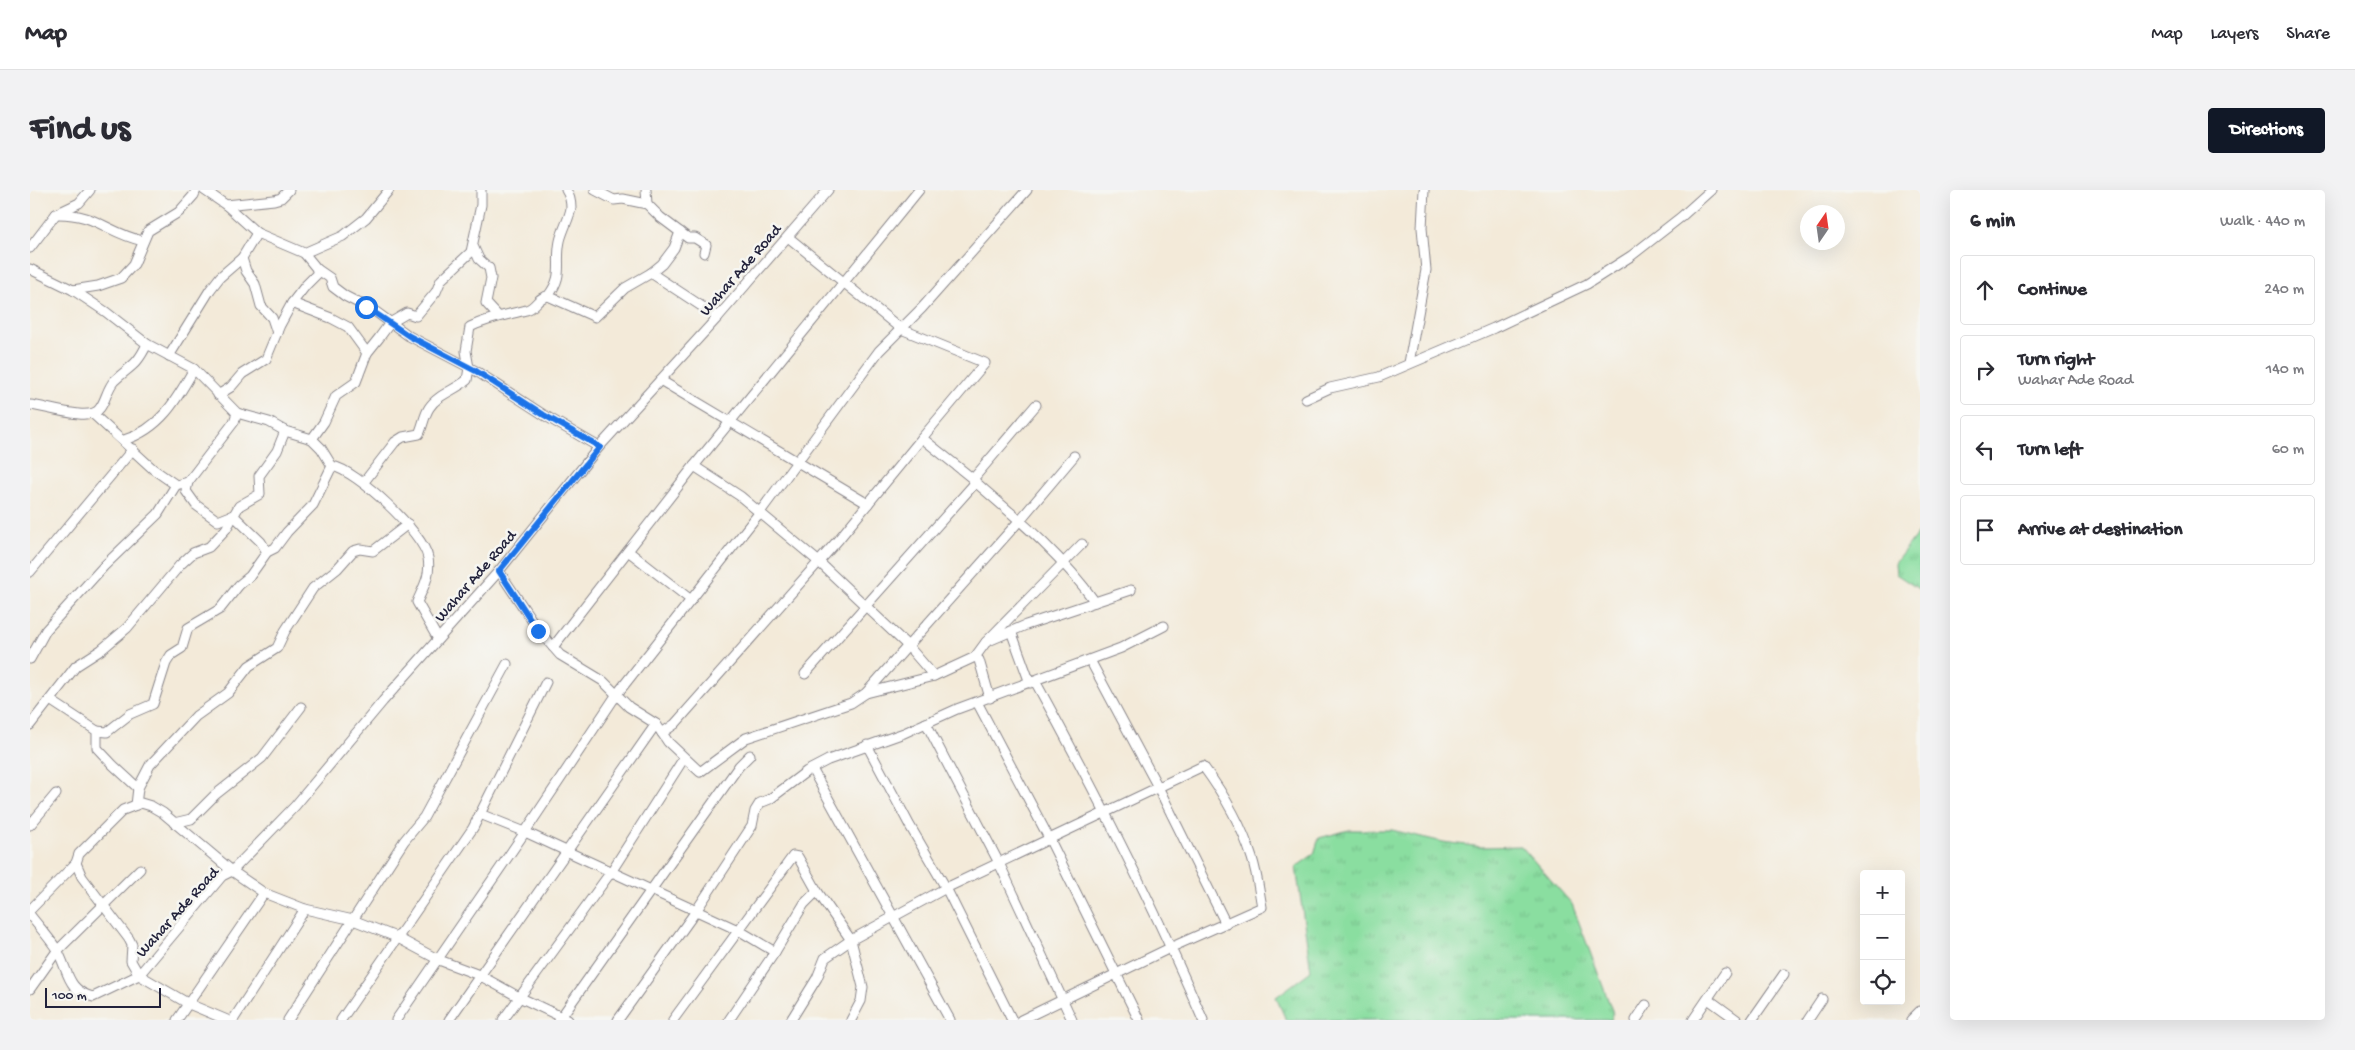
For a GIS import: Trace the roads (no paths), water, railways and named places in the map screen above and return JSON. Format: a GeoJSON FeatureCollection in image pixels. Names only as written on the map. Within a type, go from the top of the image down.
{"type":"FeatureCollection","features":[{"type":"Feature","properties":{"kind":"street"},"geometry":{"type":"LineString","coordinates":[[30,248],[56,214],[79,203],[90,190]]}},
{"type":"Feature","properties":{"kind":"street"},"geometry":{"type":"LineString","coordinates":[[73,290],[98,286],[122,278],[134,264],[148,231],[179,212],[196,190]]}},
{"type":"Feature","properties":{"kind":"street"},"geometry":{"type":"LineString","coordinates":[[204,190],[257,233],[304,253],[318,269],[330,278],[334,286],[345,296],[376,312],[409,336],[469,368],[600,447]]}},
{"type":"Feature","properties":{"kind":"street"},"geometry":{"type":"LineString","coordinates":[[226,206],[274,200],[281,198],[289,190]]}},
{"type":"Feature","properties":{"kind":"street"},"geometry":{"type":"LineString","coordinates":[[304,253],[343,236],[366,218],[389,190]]}},
{"type":"Feature","properties":{"kind":"street"},"geometry":{"type":"LineString","coordinates":[[312,439],[324,422],[336,396],[356,382],[367,353],[390,323],[408,313],[416,316],[436,292],[441,280],[471,252],[481,205],[480,190]]}},
{"type":"Feature","properties":{"kind":"street"},"geometry":{"type":"LineString","coordinates":[[548,296],[559,277],[560,243],[571,210],[570,197],[566,190]]}},
{"type":"Feature","properties":{"kind":"street"},"geometry":{"type":"LineString","coordinates":[[594,190],[614,200],[623,199],[647,204],[660,217],[688,238],[694,238],[706,244],[704,253]]}},
{"type":"Feature","properties":{"kind":"street"},"geometry":{"type":"LineString","coordinates":[[646,190],[647,204]]}},
{"type":"Feature","properties":{"kind":"street","name":"Wahar Ade Road"},"geometry":{"type":"LineString","coordinates":[[139,975],[222,876],[232,871],[295,806],[499,571],[600,447],[718,317],[828,190]]}},
{"type":"Feature","properties":{"kind":"street"},"geometry":{"type":"LineString","coordinates":[[553,647],[694,466],[919,190]]}},
{"type":"Feature","properties":{"kind":"street"},"geometry":{"type":"LineString","coordinates":[[396,1020],[439,960],[617,694],[760,512],[879,351],[1027,190]]}},
{"type":"Feature","properties":{"kind":"street"},"geometry":{"type":"LineString","coordinates":[[1409,363],[1426,270],[1422,228],[1424,190]]}},
{"type":"Feature","properties":{"kind":"street"},"geometry":{"type":"LineString","coordinates":[[1306,399],[1330,388],[1379,377],[1494,328],[1586,284],[1631,256],[1681,217],[1711,190]]}},
{"type":"Feature","properties":{"kind":"street"},"geometry":{"type":"LineString","coordinates":[[56,214],[84,216],[99,222],[117,233],[143,242]]}},
{"type":"Feature","properties":{"kind":"street"},"geometry":{"type":"LineString","coordinates":[[364,482],[394,442],[403,437],[419,434],[429,407],[436,400],[458,388],[467,380],[469,368],[466,351],[470,327],[498,316],[528,310],[540,297],[548,296],[595,316],[625,288],[651,273],[668,257],[680,232]]}},
{"type":"Feature","properties":{"kind":"street"},"geometry":{"type":"LineString","coordinates":[[169,356],[210,290],[220,277],[242,258],[257,233]]}},
{"type":"Feature","properties":{"kind":"street"},"geometry":{"type":"LineString","coordinates":[[662,733],[675,724],[819,562],[985,363],[901,329],[843,284],[788,237]]}},
{"type":"Feature","properties":{"kind":"street"},"geometry":{"type":"LineString","coordinates":[[473,246],[479,259],[489,268],[491,278],[486,303],[498,316]]}},
{"type":"Feature","properties":{"kind":"street"},"geometry":{"type":"LineString","coordinates":[[242,258],[246,272],[255,284],[261,306],[272,318],[277,333]]}},
{"type":"Feature","properties":{"kind":"street"},"geometry":{"type":"LineString","coordinates":[[30,269],[73,290],[106,312],[146,344],[194,369],[237,413],[269,422],[285,430],[312,439],[321,448],[332,466],[340,468],[364,482],[408,524],[428,555],[430,575],[417,602],[438,639]]}},
{"type":"Feature","properties":{"kind":"street"},"geometry":{"type":"LineString","coordinates":[[218,395],[231,387],[242,374],[266,359],[292,303],[317,274],[318,269]]}},
{"type":"Feature","properties":{"kind":"street"},"geometry":{"type":"LineString","coordinates":[[651,273],[679,290],[707,312],[718,317]]}},
{"type":"Feature","properties":{"kind":"street"},"geometry":{"type":"LineString","coordinates":[[292,303],[340,321],[348,327],[367,353]]}},
{"type":"Feature","properties":{"kind":"street"},"geometry":{"type":"LineString","coordinates":[[94,414],[100,408],[110,387],[136,364],[146,344]]}},
{"type":"Feature","properties":{"kind":"street"},"geometry":{"type":"LineString","coordinates":[[124,440],[149,429],[161,420],[183,390],[194,369]]}},
{"type":"Feature","properties":{"kind":"street"},"geometry":{"type":"LineString","coordinates":[[660,380],[868,504]]}},
{"type":"Feature","properties":{"kind":"street"},"geometry":{"type":"LineString","coordinates":[[30,405],[81,414],[94,414],[153,469],[176,485]]}},
{"type":"Feature","properties":{"kind":"street"},"geometry":{"type":"LineString","coordinates":[[805,674],[974,481],[1036,405]]}},
{"type":"Feature","properties":{"kind":"street"},"geometry":{"type":"LineString","coordinates":[[233,515],[218,521],[186,492],[188,482],[234,422],[237,413]]}},
{"type":"Feature","properties":{"kind":"street"},"geometry":{"type":"LineString","coordinates":[[30,725],[76,666],[102,650],[127,628],[180,565],[193,552],[209,547],[226,528],[242,503],[260,494],[259,476],[277,451],[285,430]]}},
{"type":"Feature","properties":{"kind":"street"},"geometry":{"type":"LineString","coordinates":[[922,438],[1020,520],[1064,562],[1095,602]]}},
{"type":"Feature","properties":{"kind":"street"},"geometry":{"type":"LineString","coordinates":[[30,572],[133,450]]}},
{"type":"Feature","properties":{"kind":"street"},"geometry":{"type":"LineString","coordinates":[[499,571],[529,617],[560,655],[603,681],[628,707],[656,724],[684,758],[700,772],[746,738],[851,703],[866,693],[1020,520],[1074,456]]}},
{"type":"Feature","properties":{"kind":"street"},"geometry":{"type":"LineString","coordinates":[[50,700],[97,731],[107,732],[130,714],[153,704],[166,663],[171,655],[182,648],[188,628],[220,609],[239,585],[250,576],[267,552],[275,548],[287,532],[313,505],[332,466]]}},
{"type":"Feature","properties":{"kind":"street"},"geometry":{"type":"LineString","coordinates":[[694,466],[740,496],[819,562],[908,646],[934,676]]}},
{"type":"Feature","properties":{"kind":"street"},"geometry":{"type":"LineString","coordinates":[[30,659],[46,630],[104,566],[158,514],[176,485],[188,482]]}},
{"type":"Feature","properties":{"kind":"street"},"geometry":{"type":"LineString","coordinates":[[233,515],[255,536],[267,552]]}},
{"type":"Feature","properties":{"kind":"street"},"geometry":{"type":"LineString","coordinates":[[136,805],[138,788],[150,765],[196,716],[228,694],[249,666],[277,648],[285,631],[312,588],[338,569],[353,551],[360,549],[369,552],[373,551],[408,524]]}},
{"type":"Feature","properties":{"kind":"street"},"geometry":{"type":"LineString","coordinates":[[866,693],[934,676],[975,658],[986,642],[1082,544]]}},
{"type":"Feature","properties":{"kind":"street"},"geometry":{"type":"LineString","coordinates":[[628,551],[691,600]]}},
{"type":"Feature","properties":{"kind":"street"},"geometry":{"type":"LineString","coordinates":[[986,642],[1011,631],[1131,590]]}},
{"type":"Feature","properties":{"kind":"street"},"geometry":{"type":"LineString","coordinates":[[618,1020],[696,911],[752,826],[755,810],[760,803],[770,799],[812,769],[867,745],[1121,648],[1164,626]]}},
{"type":"Feature","properties":{"kind":"street"},"geometry":{"type":"LineString","coordinates":[[1011,631],[1033,682],[1106,812],[1172,947],[1203,1020]]}},
{"type":"Feature","properties":{"kind":"street"},"geometry":{"type":"LineString","coordinates":[[975,658],[979,660],[990,698]]}},
{"type":"Feature","properties":{"kind":"street"},"geometry":{"type":"LineString","coordinates":[[1090,660],[1159,789],[1226,924]]}},
{"type":"Feature","properties":{"kind":"street"},"geometry":{"type":"LineString","coordinates":[[288,1020],[404,842],[424,817],[507,664]]}},
{"type":"Feature","properties":{"kind":"street"},"geometry":{"type":"LineString","coordinates":[[341,1020],[480,814],[546,682]]}},
{"type":"Feature","properties":{"kind":"street"},"geometry":{"type":"LineString","coordinates":[[977,702],[1050,840],[1139,1020]]}},
{"type":"Feature","properties":{"kind":"street"},"geometry":{"type":"LineString","coordinates":[[174,823],[191,819],[215,795],[262,758],[301,707]]}},
{"type":"Feature","properties":{"kind":"street"},"geometry":{"type":"LineString","coordinates":[[926,723],[999,863],[1072,1020]]}},
{"type":"Feature","properties":{"kind":"street"},"geometry":{"type":"LineString","coordinates":[[450,1020],[479,975],[568,852],[656,724]]}},
{"type":"Feature","properties":{"kind":"street"},"geometry":{"type":"LineString","coordinates":[[97,731],[97,748],[112,765],[138,788]]}},
{"type":"Feature","properties":{"kind":"street"},"geometry":{"type":"LineString","coordinates":[[867,745],[910,826],[946,888],[1012,1020]]}},
{"type":"Feature","properties":{"kind":"street"},"geometry":{"type":"LineString","coordinates":[[30,910],[76,863],[79,854],[112,818],[123,810],[141,803],[151,806],[232,871],[264,893],[305,910],[353,920],[396,937],[439,960],[479,975],[563,1019],[650,889],[739,766],[750,755]]}},
{"type":"Feature","properties":{"kind":"street"},"geometry":{"type":"LineString","coordinates":[[502,1020],[611,872],[684,758]]}},
{"type":"Feature","properties":{"kind":"street"},"geometry":{"type":"LineString","coordinates":[[791,1020],[817,978],[825,958],[851,940],[946,888],[1159,789],[1204,766],[1232,814],[1253,860],[1262,907],[1116,973],[1063,1001],[1021,1020]]}},
{"type":"Feature","properties":{"kind":"street"},"geometry":{"type":"LineString","coordinates":[[812,769],[895,916],[950,1020]]}},
{"type":"Feature","properties":{"kind":"street"},"geometry":{"type":"LineString","coordinates":[[30,825],[56,794]]}},
{"type":"Feature","properties":{"kind":"street"},"geometry":{"type":"LineString","coordinates":[[480,814],[525,832],[740,931],[775,952]]}},
{"type":"Feature","properties":{"kind":"street"},"geometry":{"type":"LineString","coordinates":[[673,1020],[740,931],[793,856],[798,857],[803,870],[816,891],[851,940],[863,987],[861,1001],[851,1020]]}},
{"type":"Feature","properties":{"kind":"street"},"geometry":{"type":"LineString","coordinates":[[76,863],[82,877],[129,939],[132,946],[131,961],[139,975],[189,1004],[226,1020]]}},
{"type":"Feature","properties":{"kind":"street"},"geometry":{"type":"LineString","coordinates":[[30,989],[57,951],[140,869]]}},
{"type":"Feature","properties":{"kind":"street"},"geometry":{"type":"LineString","coordinates":[[729,1020],[775,952],[804,904],[816,891]]}},
{"type":"Feature","properties":{"kind":"street"},"geometry":{"type":"LineString","coordinates":[[177,1020],[264,893]]}},
{"type":"Feature","properties":{"kind":"street"},"geometry":{"type":"LineString","coordinates":[[233,1020],[305,910]]}},
{"type":"Feature","properties":{"kind":"street"},"geometry":{"type":"LineString","coordinates":[[30,915],[57,951],[69,981],[83,994],[93,997],[139,975]]}},
{"type":"Feature","properties":{"kind":"street"},"geometry":{"type":"LineString","coordinates":[[1693,1020],[1725,973]]}},
{"type":"Feature","properties":{"kind":"street"},"geometry":{"type":"LineString","coordinates":[[1752,1020],[1784,974]]}},
{"type":"Feature","properties":{"kind":"street"},"geometry":{"type":"LineString","coordinates":[[1708,999],[1737,1020]]}},
{"type":"Feature","properties":{"kind":"street"},"geometry":{"type":"LineString","coordinates":[[1808,1020],[1822,999]]}},
{"type":"Feature","properties":{"kind":"street"},"geometry":{"type":"LineString","coordinates":[[1636,1020],[1646,1006]]}},
{"type":"Feature","properties":{"kind":"street"},"geometry":{"type":"LineString","coordinates":[[1911,1020],[1920,1011]]}}]}
